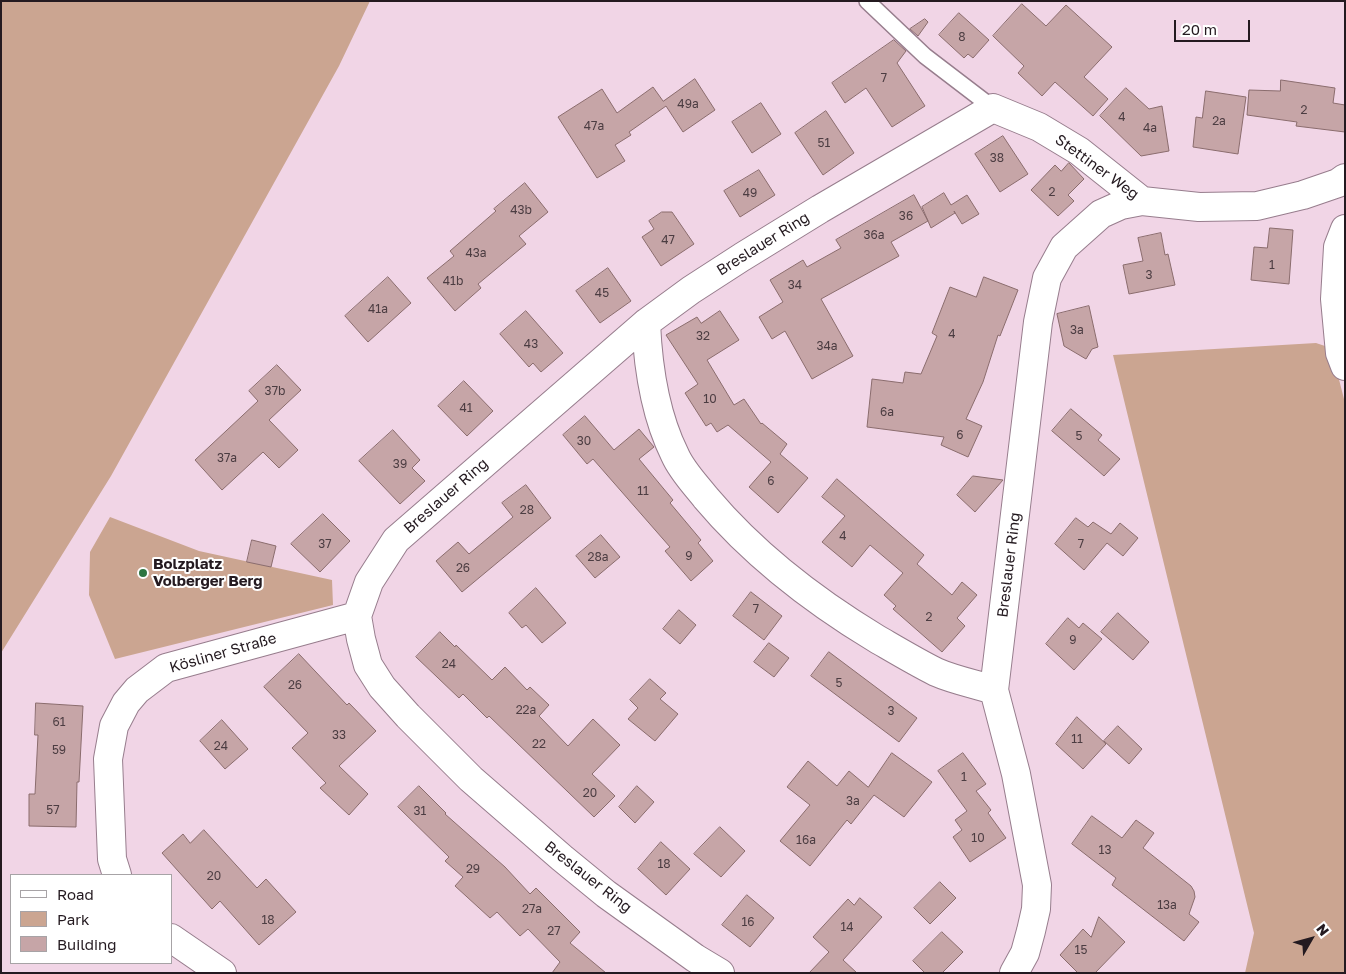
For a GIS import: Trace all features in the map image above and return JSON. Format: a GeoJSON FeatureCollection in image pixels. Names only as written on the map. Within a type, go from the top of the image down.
{"type":"FeatureCollection","features":[{"type":"Feature","properties":{"kind":"street","name":"Stettiner Weg"},"geometry":{"type":"LineString","coordinates":[[993,108],[1039,127],[1079,151],[1142,200],[1199,207],[1257,206],[1343,188]]}},
{"type":"Feature","properties":{"kind":"street","name":"Breslauer Ring"},"geometry":{"type":"LineString","coordinates":[[720,973],[695,958],[606,894],[547,846],[471,779],[382,687],[368,665],[357,616],[369,582],[396,540],[646,323],[691,290],[742,257],[993,108]]}},
{"type":"Feature","properties":{"kind":"street","name":"Breslauer Ring"},"geometry":{"type":"LineString","coordinates":[[1016,972],[1025,953],[1031,931],[1036,909],[1038,885],[1016,774],[994,690],[1037,332],[1047,278],[1064,247],[1101,214],[1121,205],[1142,200]]}},
{"type":"Feature","properties":{"kind":"street"},"geometry":{"type":"LineString","coordinates":[[1345,229],[1338,247],[1335,299],[1340,353],[1345,366]]}},
{"type":"Feature","properties":{"kind":"street"},"geometry":{"type":"LineString","coordinates":[[646,323],[648,357],[662,423],[675,456],[707,499],[743,538],[778,570],[847,621],[905,656],[938,672],[994,690]]}},
{"type":"Feature","properties":{"kind":"street","name":"Kösliner Straße"},"geometry":{"type":"LineString","coordinates":[[117,874],[112,859],[108,759],[114,726],[126,703],[137,690],[166,668],[357,616]]}},
{"type":"Feature","properties":{"kind":"street"},"geometry":{"type":"LineString","coordinates":[[172,939],[222,973]]}},
{"type":"Feature","properties":{"kind":"lane","name":"Stettiner Weg"},"geometry":{"type":"LineString","coordinates":[[867,1],[925,56],[993,108]]}},
{"type":"Feature","properties":{"kind":"green space"},"geometry":{"type":"Polygon","coordinates":[[[1,1],[370,1],[339,66],[111,476],[1,653],[1,1]]]}},
{"type":"Feature","properties":{"kind":"green space"},"geometry":{"type":"Polygon","coordinates":[[[1316,343],[1331,348],[1345,403],[1345,973],[1245,973],[1254,933],[1113,355],[1316,343]]]}},
{"type":"Feature","properties":{"kind":"green space"},"geometry":{"type":"Polygon","coordinates":[[[110,517],[199,551],[332,580],[333,605],[115,659],[89,595],[90,552],[110,517]]]}},
{"type":"Feature","properties":{"kind":"building"},"geometry":{"type":"Polygon","coordinates":[[[1022,4],[1046,26],[1066,5],[1112,47],[1084,77],[1108,99],[1093,116],[1055,82],[1042,96],[1018,73],[1024,66],[993,36],[1022,4]]]}},
{"type":"Feature","properties":{"kind":"building"},"geometry":{"type":"Polygon","coordinates":[[[959,13],[989,40],[973,58],[968,54],[964,58],[939,35],[959,13]]]}},
{"type":"Feature","properties":{"kind":"building"},"geometry":{"type":"Polygon","coordinates":[[[925,19],[928,22],[918,36],[910,29],[925,19]]]}},
{"type":"Feature","properties":{"kind":"building"},"geometry":{"type":"Polygon","coordinates":[[[894,40],[906,51],[897,63],[925,106],[892,127],[866,88],[845,103],[832,83],[894,40]]]}},
{"type":"Feature","properties":{"kind":"building"},"geometry":{"type":"Polygon","coordinates":[[[695,79],[715,110],[683,132],[666,106],[629,132],[631,135],[615,145],[625,161],[597,178],[558,117],[602,89],[617,113],[653,87],[663,101],[695,79]]]}},
{"type":"Feature","properties":{"kind":"building"},"geometry":{"type":"Polygon","coordinates":[[[1281,80],[1335,88],[1333,103],[1345,105],[1345,132],[1296,126],[1297,122],[1247,115],[1249,90],[1280,91],[1281,80]]]}},
{"type":"Feature","properties":{"kind":"building"},"geometry":{"type":"Polygon","coordinates":[[[1126,88],[1149,109],[1162,106],[1169,151],[1141,156],[1100,116],[1126,88]]]}},
{"type":"Feature","properties":{"kind":"building"},"geometry":{"type":"Polygon","coordinates":[[[1206,91],[1246,97],[1238,154],[1193,147],[1196,117],[1202,118],[1206,91]]]}},
{"type":"Feature","properties":{"kind":"building"},"geometry":{"type":"Polygon","coordinates":[[[761,103],[781,134],[752,153],[732,122],[761,103]]]}},
{"type":"Feature","properties":{"kind":"building"},"geometry":{"type":"Polygon","coordinates":[[[826,111],[854,153],[823,175],[795,133],[826,111]]]}},
{"type":"Feature","properties":{"kind":"building"},"geometry":{"type":"Polygon","coordinates":[[[1003,136],[1028,174],[1000,192],[975,154],[1003,136]]]}},
{"type":"Feature","properties":{"kind":"building"},"geometry":{"type":"Polygon","coordinates":[[[1069,163],[1084,179],[1068,195],[1074,201],[1058,216],[1031,190],[1055,165],[1061,171],[1069,163]]]}},
{"type":"Feature","properties":{"kind":"building"},"geometry":{"type":"Polygon","coordinates":[[[759,170],[775,195],[740,217],[724,191],[759,170]]]}},
{"type":"Feature","properties":{"kind":"building"},"geometry":{"type":"Polygon","coordinates":[[[525,183],[548,212],[519,236],[526,244],[478,284],[481,288],[455,311],[427,278],[454,256],[450,251],[496,211],[494,209],[525,183]]]}},
{"type":"Feature","properties":{"kind":"building"},"geometry":{"type":"Polygon","coordinates":[[[944,193],[951,205],[967,195],[979,214],[962,224],[954,211],[955,213],[931,228],[922,207],[944,193]]]}},
{"type":"Feature","properties":{"kind":"building"},"geometry":{"type":"Polygon","coordinates":[[[914,195],[928,221],[891,242],[899,256],[821,299],[853,356],[812,379],[785,331],[772,339],[759,317],[783,302],[770,280],[803,260],[807,267],[841,248],[836,240],[914,195]]]}},
{"type":"Feature","properties":{"kind":"building"},"geometry":{"type":"Polygon","coordinates":[[[662,212],[672,212],[694,244],[661,266],[642,237],[654,229],[649,221],[662,212]]]}},
{"type":"Feature","properties":{"kind":"building"},"geometry":{"type":"Polygon","coordinates":[[[1270,228],[1293,230],[1289,284],[1251,280],[1254,247],[1267,248],[1270,228]]]}},
{"type":"Feature","properties":{"kind":"building"},"geometry":{"type":"Polygon","coordinates":[[[1161,233],[1165,255],[1168,254],[1175,285],[1129,294],[1123,265],[1143,261],[1138,238],[1161,233]]]}},
{"type":"Feature","properties":{"kind":"building"},"geometry":{"type":"Polygon","coordinates":[[[608,268],[631,301],[600,323],[576,291],[608,268]]]}},
{"type":"Feature","properties":{"kind":"building"},"geometry":{"type":"Polygon","coordinates":[[[388,277],[411,303],[368,342],[345,316],[388,277]]]}},
{"type":"Feature","properties":{"kind":"building"},"geometry":{"type":"Polygon","coordinates":[[[984,277],[1018,290],[1000,336],[998,335],[983,382],[966,419],[982,426],[968,457],[941,445],[944,437],[867,427],[872,379],[903,383],[905,372],[921,374],[937,336],[932,333],[950,287],[976,297],[984,277]]]}},
{"type":"Feature","properties":{"kind":"building"},"geometry":{"type":"Polygon","coordinates":[[[1089,306],[1098,347],[1092,349],[1086,359],[1064,346],[1057,314],[1089,306]]]}},
{"type":"Feature","properties":{"kind":"building"},"geometry":{"type":"Polygon","coordinates":[[[526,311],[563,353],[541,372],[533,363],[529,367],[500,334],[526,311]]]}},
{"type":"Feature","properties":{"kind":"building"},"geometry":{"type":"Polygon","coordinates":[[[720,311],[739,340],[707,360],[734,405],[744,399],[761,424],[787,444],[780,454],[808,478],[778,513],[749,487],[771,462],[728,425],[717,432],[711,423],[706,426],[685,393],[698,384],[666,335],[697,317],[701,323],[720,311]]]}},
{"type":"Feature","properties":{"kind":"building"},"geometry":{"type":"Polygon","coordinates":[[[277,365],[301,390],[269,420],[298,450],[279,468],[263,452],[222,490],[195,460],[258,401],[249,391],[277,365]]]}},
{"type":"Feature","properties":{"kind":"building"},"geometry":{"type":"Polygon","coordinates":[[[464,381],[493,411],[467,436],[438,406],[464,381]]]}},
{"type":"Feature","properties":{"kind":"building"},"geometry":{"type":"Polygon","coordinates":[[[1071,409],[1102,435],[1098,440],[1120,459],[1104,476],[1052,431],[1071,409]]]}},
{"type":"Feature","properties":{"kind":"building"},"geometry":{"type":"Polygon","coordinates":[[[585,416],[614,450],[639,429],[654,447],[639,459],[673,500],[670,503],[701,540],[698,543],[713,561],[691,581],[665,551],[670,547],[593,459],[587,464],[563,435],[585,416]]]}},
{"type":"Feature","properties":{"kind":"building"},"geometry":{"type":"Polygon","coordinates":[[[393,430],[420,460],[412,468],[425,481],[400,504],[359,461],[393,430]]]}},
{"type":"Feature","properties":{"kind":"building"},"geometry":{"type":"Polygon","coordinates":[[[973,476],[1003,480],[975,512],[957,495],[973,476]]]}},
{"type":"Feature","properties":{"kind":"building"},"geometry":{"type":"Polygon","coordinates":[[[837,479],[924,555],[917,564],[952,595],[962,582],[977,595],[957,618],[965,626],[942,652],[893,609],[896,606],[884,595],[903,573],[870,545],[852,567],[822,542],[845,516],[822,497],[837,479]]]}},
{"type":"Feature","properties":{"kind":"building"},"geometry":{"type":"Polygon","coordinates":[[[526,485],[551,518],[462,592],[436,561],[458,542],[469,554],[513,517],[502,503],[526,485]]]}},
{"type":"Feature","properties":{"kind":"building"},"geometry":{"type":"Polygon","coordinates":[[[323,514],[350,541],[320,572],[291,544],[323,514]]]}},
{"type":"Feature","properties":{"kind":"building"},"geometry":{"type":"Polygon","coordinates":[[[1076,518],[1088,527],[1093,522],[1111,534],[1120,523],[1138,538],[1123,556],[1107,543],[1084,570],[1055,544],[1076,518]]]}},
{"type":"Feature","properties":{"kind":"building"},"geometry":{"type":"Polygon","coordinates":[[[601,535],[620,557],[595,578],[576,556],[601,535]]]}},
{"type":"Feature","properties":{"kind":"building"},"geometry":{"type":"Polygon","coordinates":[[[252,540],[276,546],[271,567],[247,562],[252,540]]]}},
{"type":"Feature","properties":{"kind":"building"},"geometry":{"type":"Polygon","coordinates":[[[536,588],[566,623],[542,643],[526,625],[522,628],[509,613],[536,588]]]}},
{"type":"Feature","properties":{"kind":"building"},"geometry":{"type":"Polygon","coordinates":[[[751,592],[782,616],[764,640],[733,616],[751,592]]]}},
{"type":"Feature","properties":{"kind":"building"},"geometry":{"type":"Polygon","coordinates":[[[679,610],[696,625],[680,644],[663,629],[679,610]]]}},
{"type":"Feature","properties":{"kind":"building"},"geometry":{"type":"Polygon","coordinates":[[[1118,613],[1149,642],[1133,660],[1101,632],[1118,613]]]}},
{"type":"Feature","properties":{"kind":"building"},"geometry":{"type":"Polygon","coordinates":[[[1068,618],[1079,628],[1083,623],[1102,639],[1074,670],[1046,644],[1068,618]]]}},
{"type":"Feature","properties":{"kind":"building"},"geometry":{"type":"Polygon","coordinates":[[[440,632],[492,680],[505,667],[527,690],[530,687],[549,705],[539,716],[568,746],[593,719],[620,745],[592,774],[615,796],[594,817],[489,716],[487,718],[463,694],[459,698],[416,657],[440,632]]]}},
{"type":"Feature","properties":{"kind":"building"},"geometry":{"type":"Polygon","coordinates":[[[769,643],[789,658],[774,677],[754,662],[769,643]]]}},
{"type":"Feature","properties":{"kind":"building"},"geometry":{"type":"Polygon","coordinates":[[[829,652],[917,718],[899,742],[811,676],[829,652]]]}},
{"type":"Feature","properties":{"kind":"building"},"geometry":{"type":"Polygon","coordinates":[[[299,654],[347,705],[349,703],[376,731],[339,766],[368,794],[349,815],[320,788],[326,783],[292,748],[308,733],[264,687],[299,654]]]}},
{"type":"Feature","properties":{"kind":"building"},"geometry":{"type":"Polygon","coordinates":[[[650,679],[666,693],[660,699],[678,714],[655,741],[628,719],[638,708],[630,700],[650,679]]]}},
{"type":"Feature","properties":{"kind":"building"},"geometry":{"type":"Polygon","coordinates":[[[36,703],[83,706],[79,782],[77,782],[76,827],[29,826],[29,794],[35,794],[38,735],[35,735],[36,703]]]}},
{"type":"Feature","properties":{"kind":"building"},"geometry":{"type":"Polygon","coordinates":[[[1077,717],[1106,744],[1083,769],[1056,744],[1077,717]]]}},
{"type":"Feature","properties":{"kind":"building"},"geometry":{"type":"Polygon","coordinates":[[[222,720],[248,749],[225,769],[200,741],[222,720]]]}},
{"type":"Feature","properties":{"kind":"building"},"geometry":{"type":"Polygon","coordinates":[[[1118,726],[1142,749],[1129,764],[1104,741],[1118,726]]]}},
{"type":"Feature","properties":{"kind":"building"},"geometry":{"type":"Polygon","coordinates":[[[892,753],[932,782],[904,817],[874,795],[851,824],[847,820],[810,866],[780,841],[810,805],[787,787],[808,761],[837,786],[849,771],[868,787],[892,753]]]}},
{"type":"Feature","properties":{"kind":"building"},"geometry":{"type":"Polygon","coordinates":[[[963,753],[986,784],[976,791],[991,810],[988,813],[1006,838],[970,862],[953,837],[962,830],[955,820],[967,811],[938,771],[963,753]]]}},
{"type":"Feature","properties":{"kind":"building"},"geometry":{"type":"Polygon","coordinates":[[[419,786],[445,814],[505,867],[530,894],[536,888],[580,932],[570,943],[606,973],[552,973],[560,962],[528,929],[520,936],[497,912],[490,918],[455,886],[463,877],[445,861],[449,857],[398,807],[419,786]]]}},
{"type":"Feature","properties":{"kind":"building"},"geometry":{"type":"Polygon","coordinates":[[[637,786],[654,802],[635,823],[619,807],[637,786]]]}},
{"type":"Feature","properties":{"kind":"building"},"geometry":{"type":"Polygon","coordinates":[[[1092,816],[1122,838],[1136,820],[1154,833],[1143,848],[1191,886],[1194,891],[1195,897],[1189,914],[1199,922],[1184,941],[1112,885],[1116,878],[1072,844],[1092,816]]]}},
{"type":"Feature","properties":{"kind":"building"},"geometry":{"type":"Polygon","coordinates":[[[720,827],[745,851],[721,877],[694,854],[720,827]]]}},
{"type":"Feature","properties":{"kind":"building"},"geometry":{"type":"Polygon","coordinates":[[[204,830],[257,888],[266,879],[296,912],[259,945],[220,901],[212,909],[162,853],[183,834],[190,843],[204,830]]]}},
{"type":"Feature","properties":{"kind":"building"},"geometry":{"type":"Polygon","coordinates":[[[661,842],[690,869],[666,895],[638,869],[661,842]]]}},
{"type":"Feature","properties":{"kind":"building"},"geometry":{"type":"Polygon","coordinates":[[[940,882],[956,898],[930,924],[914,908],[940,882]]]}},
{"type":"Feature","properties":{"kind":"building"},"geometry":{"type":"Polygon","coordinates":[[[747,895],[774,918],[750,947],[722,925],[747,895]]]}},
{"type":"Feature","properties":{"kind":"building"},"geometry":{"type":"Polygon","coordinates":[[[860,898],[882,917],[843,960],[857,973],[809,973],[829,952],[813,937],[848,899],[854,905],[860,898]]]}},
{"type":"Feature","properties":{"kind":"building"},"geometry":{"type":"Polygon","coordinates":[[[1099,917],[1125,942],[1095,973],[1078,973],[1060,955],[1083,929],[1091,937],[1099,917]]]}},
{"type":"Feature","properties":{"kind":"building"},"geometry":{"type":"Polygon","coordinates":[[[942,932],[963,952],[942,973],[925,973],[913,961],[942,932]]]}},
{"type":"Feature","properties":{"kind":"place","name":"Bolzplatz Volberger Berg"},"geometry":{"type":"Point","coordinates":[143,573]}}]}
